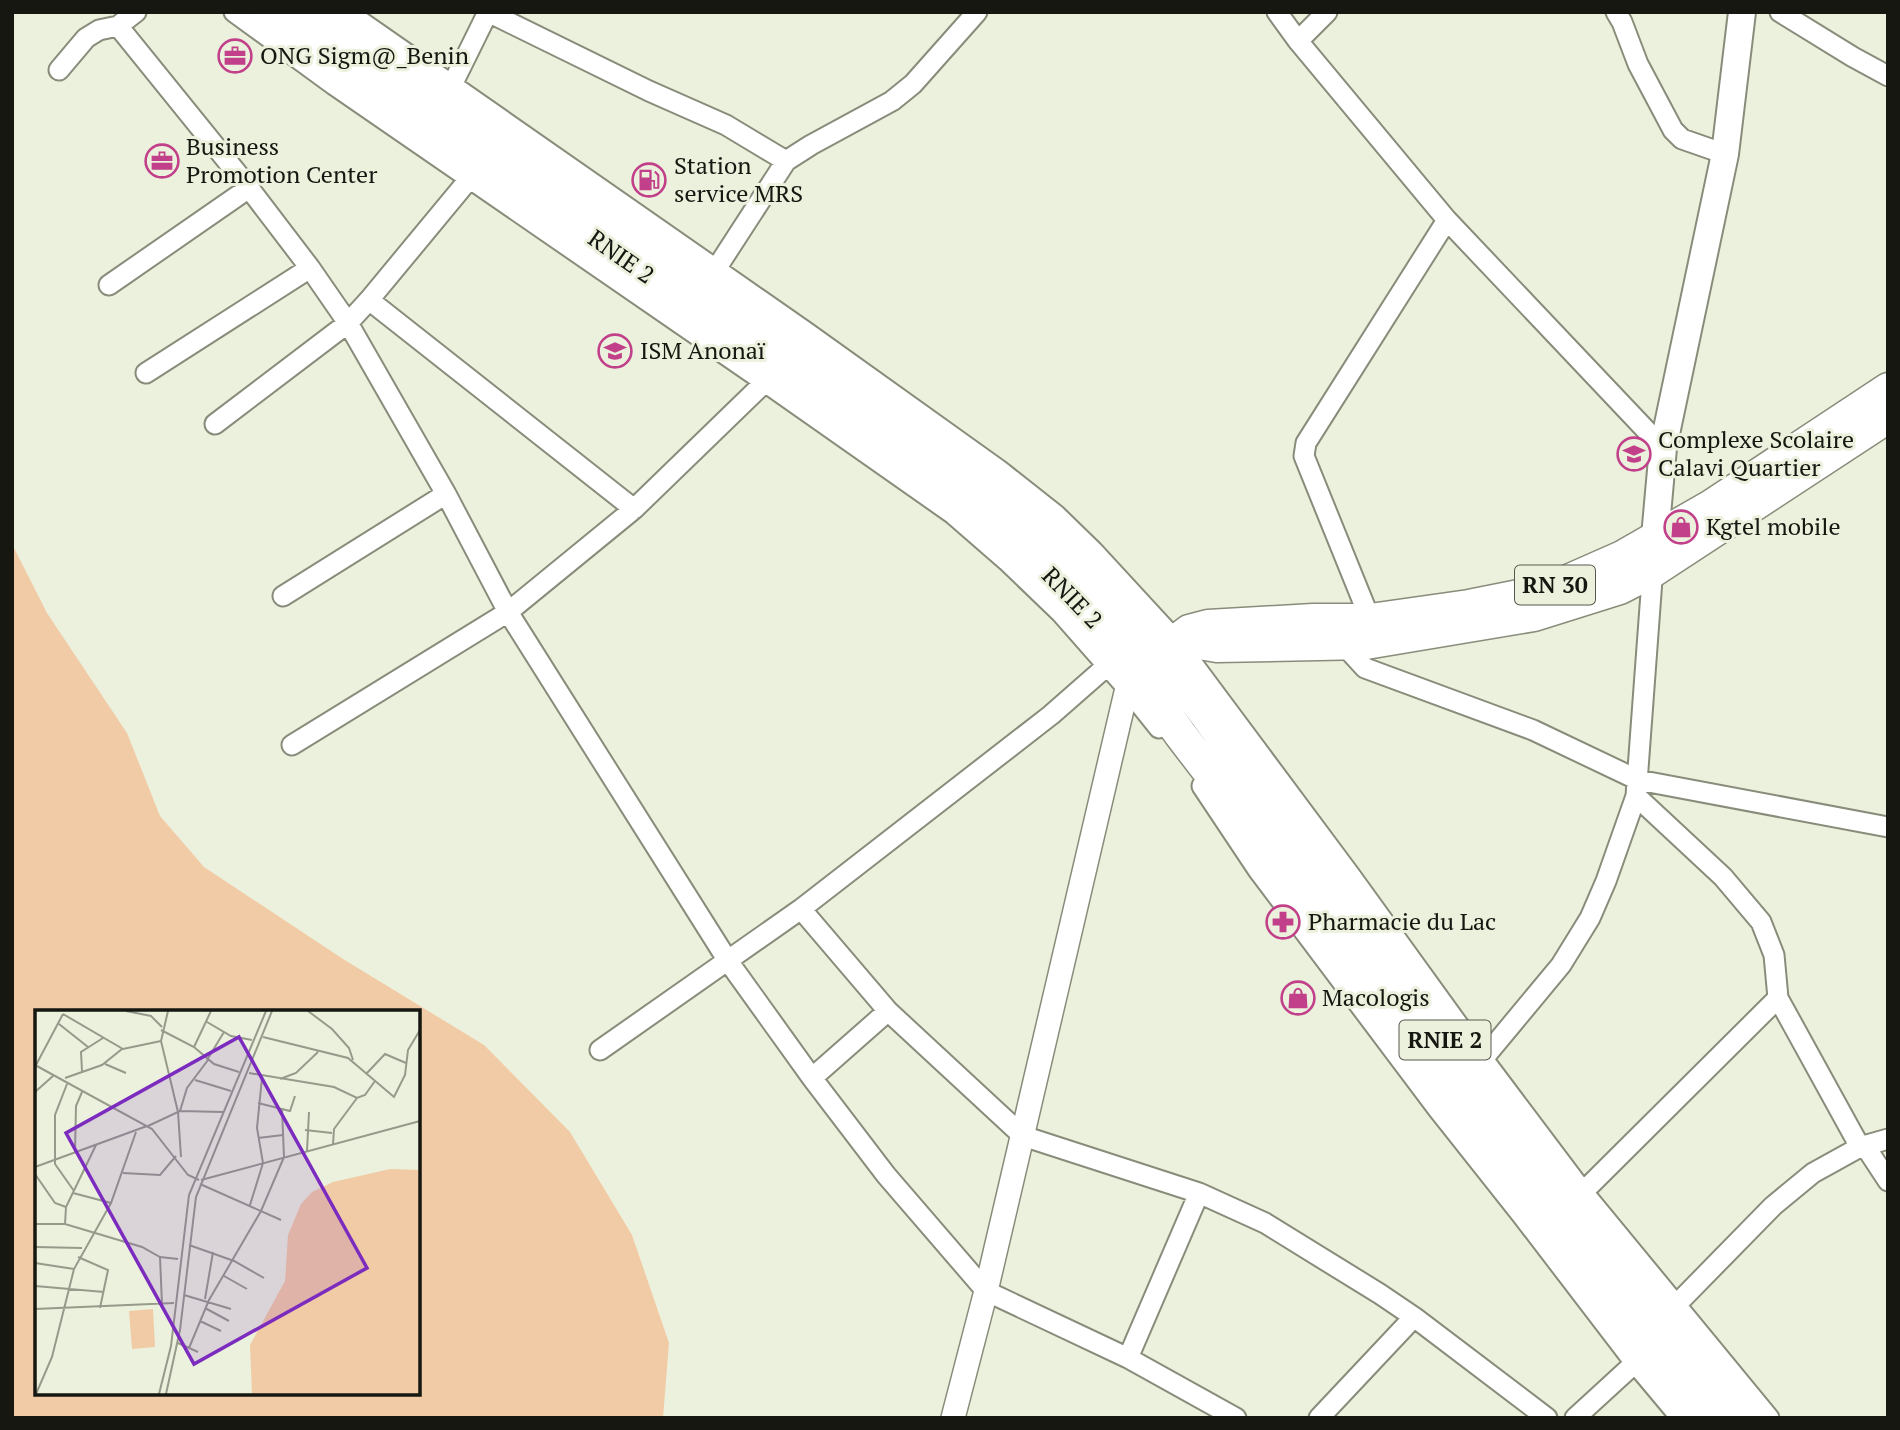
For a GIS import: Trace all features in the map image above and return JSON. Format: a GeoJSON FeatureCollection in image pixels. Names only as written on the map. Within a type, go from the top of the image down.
{"type":"FeatureCollection","features":[{"type":"Feature","properties":{"kind":"highway","name":"RNIE 2"},"geometry":{"type":"LineString","coordinates":[[269,12],[346,69],[959,493],[989,517],[1090,614],[1150,664],[1667,1327],[1744,1418]]}},
{"type":"Feature","properties":{"kind":"highway","name":"RNIE 2"},"geometry":{"type":"LineString","coordinates":[[314,12],[944,449],[1036,522],[1114,597],[1150,664],[1180,734],[1458,1104],[1707,1418]]}},
{"type":"Feature","properties":{"kind":"main road"},"geometry":{"type":"LineString","coordinates":[[1655,537],[1663,448],[1724,154],[1742,12]]}},
{"type":"Feature","properties":{"kind":"main road","name":"RN 30"},"geometry":{"type":"LineString","coordinates":[[1150,664],[1189,630],[1208,625],[1313,619],[1370,619],[1469,605],[1553,586],[1622,556],[1712,505],[1888,388]]}},
{"type":"Feature","properties":{"kind":"main road","name":"RN 30"},"geometry":{"type":"LineString","coordinates":[[1150,664],[1217,647],[1366,644],[1534,616],[1620,589],[1653,572],[1888,418]]}},
{"type":"Feature","properties":{"kind":"street"},"geometry":{"type":"LineString","coordinates":[[59,70],[86,38],[99,30],[118,26],[136,12]]}},
{"type":"Feature","properties":{"kind":"street"},"geometry":{"type":"LineString","coordinates":[[234,12],[334,85],[925,493],[1042,593],[1108,665]]}},
{"type":"Feature","properties":{"kind":"street"},"geometry":{"type":"LineString","coordinates":[[347,12],[716,269],[1027,491],[1093,551],[1150,664],[1191,771],[1258,870],[1437,1108],[1635,1363],[1681,1418]]}},
{"type":"Feature","properties":{"kind":"street"},"geometry":{"type":"LineString","coordinates":[[452,85],[488,12],[649,91],[726,125],[786,161]]}},
{"type":"Feature","properties":{"kind":"street"},"geometry":{"type":"LineString","coordinates":[[716,269],[786,161],[892,101],[913,84],[977,12]]}},
{"type":"Feature","properties":{"kind":"street"},"geometry":{"type":"LineString","coordinates":[[1278,12],[1298,41],[1447,220],[1663,448]]}},
{"type":"Feature","properties":{"kind":"street"},"geometry":{"type":"LineString","coordinates":[[1298,41],[1326,12]]}},
{"type":"Feature","properties":{"kind":"street"},"geometry":{"type":"LineString","coordinates":[[1616,12],[1639,64],[1674,130],[1682,139],[1724,154]]}},
{"type":"Feature","properties":{"kind":"street"},"geometry":{"type":"LineString","coordinates":[[1780,12],[1888,76]]}},
{"type":"Feature","properties":{"kind":"street"},"geometry":{"type":"LineString","coordinates":[[118,26],[249,188],[348,323],[446,494],[509,612],[728,961],[886,1175],[986,1291],[1128,1358],[1236,1418]]}},
{"type":"Feature","properties":{"kind":"street"},"geometry":{"type":"LineString","coordinates":[[215,424],[348,323],[470,178]]}},
{"type":"Feature","properties":{"kind":"street"},"geometry":{"type":"LineString","coordinates":[[109,285],[249,188]]}},
{"type":"Feature","properties":{"kind":"street"},"geometry":{"type":"LineString","coordinates":[[1370,619],[1304,456],[1304,449],[1447,220]]}},
{"type":"Feature","properties":{"kind":"street"},"geometry":{"type":"LineString","coordinates":[[146,373],[310,268]]}},
{"type":"Feature","properties":{"kind":"street"},"geometry":{"type":"LineString","coordinates":[[369,300],[634,509]]}},
{"type":"Feature","properties":{"kind":"street"},"geometry":{"type":"LineString","coordinates":[[292,745],[509,612],[634,509],[765,382]]}},
{"type":"Feature","properties":{"kind":"street"},"geometry":{"type":"LineString","coordinates":[[282,596],[446,494]]}},
{"type":"Feature","properties":{"kind":"street"},"geometry":{"type":"LineString","coordinates":[[1483,1059],[1561,965],[1590,918],[1606,881],[1637,788],[1655,537]]}},
{"type":"Feature","properties":{"kind":"street"},"geometry":{"type":"LineString","coordinates":[[1343,644],[1365,668],[1533,730],[1637,788],[1723,877],[1761,922],[1774,955],[1778,998],[1862,1146],[1888,1181]]}},
{"type":"Feature","properties":{"kind":"street"},"geometry":{"type":"LineString","coordinates":[[953,1418],[1023,1136],[1150,664]]}},
{"type":"Feature","properties":{"kind":"street"},"geometry":{"type":"LineString","coordinates":[[600,1050],[801,909],[1051,715],[1108,665],[1150,664],[1350,875],[1583,1192],[1769,1418]]}},
{"type":"Feature","properties":{"kind":"street"},"geometry":{"type":"LineString","coordinates":[[1637,788],[1888,827]]}},
{"type":"Feature","properties":{"kind":"street"},"geometry":{"type":"LineString","coordinates":[[801,909],[888,1011],[1023,1136],[1199,1193],[1265,1223],[1414,1317],[1547,1418]]}},
{"type":"Feature","properties":{"kind":"street"},"geometry":{"type":"LineString","coordinates":[[1583,1192],[1778,998]]}},
{"type":"Feature","properties":{"kind":"street"},"geometry":{"type":"LineString","coordinates":[[812,1078],[888,1011]]}},
{"type":"Feature","properties":{"kind":"street"},"geometry":{"type":"LineString","coordinates":[[1676,1306],[1773,1206],[1813,1172],[1862,1146],[1888,1139]]}},
{"type":"Feature","properties":{"kind":"street"},"geometry":{"type":"LineString","coordinates":[[1128,1358],[1199,1193]]}},
{"type":"Feature","properties":{"kind":"street"},"geometry":{"type":"LineString","coordinates":[[1320,1418],[1414,1317]]}},
{"type":"Feature","properties":{"kind":"street"},"geometry":{"type":"LineString","coordinates":[[1575,1418],[1635,1363]]}},
{"type":"Feature","properties":{"kind":"shaded area"},"geometry":{"type":"Polygon","coordinates":[[[12,544],[47,613],[127,733],[160,816],[204,867],[343,959],[484,1045],[570,1132],[632,1235],[669,1343],[663,1418],[12,1418],[12,544]]]}},
{"type":"Feature","properties":{"kind":"place","name":"ONG Sigm@_Benin"},"geometry":{"type":"Point","coordinates":[235,56]}},
{"type":"Feature","properties":{"kind":"place","name":"Business Promotion Center"},"geometry":{"type":"Point","coordinates":[162,161]}},
{"type":"Feature","properties":{"kind":"place","name":"Station service MRS"},"geometry":{"type":"Point","coordinates":[649,180]}},
{"type":"Feature","properties":{"kind":"place","name":"ISM Anonaï"},"geometry":{"type":"Point","coordinates":[615,351]}},
{"type":"Feature","properties":{"kind":"place","name":"Complexe Scolaire Calavi Quartier"},"geometry":{"type":"Point","coordinates":[1634,454]}},
{"type":"Feature","properties":{"kind":"place","name":"Kgtel mobile"},"geometry":{"type":"Point","coordinates":[1681,527]}},
{"type":"Feature","properties":{"kind":"place","name":"Pharmacie du Lac"},"geometry":{"type":"Point","coordinates":[1283,922]}},
{"type":"Feature","properties":{"kind":"place","name":"Macologis"},"geometry":{"type":"Point","coordinates":[1298,998]}}]}
